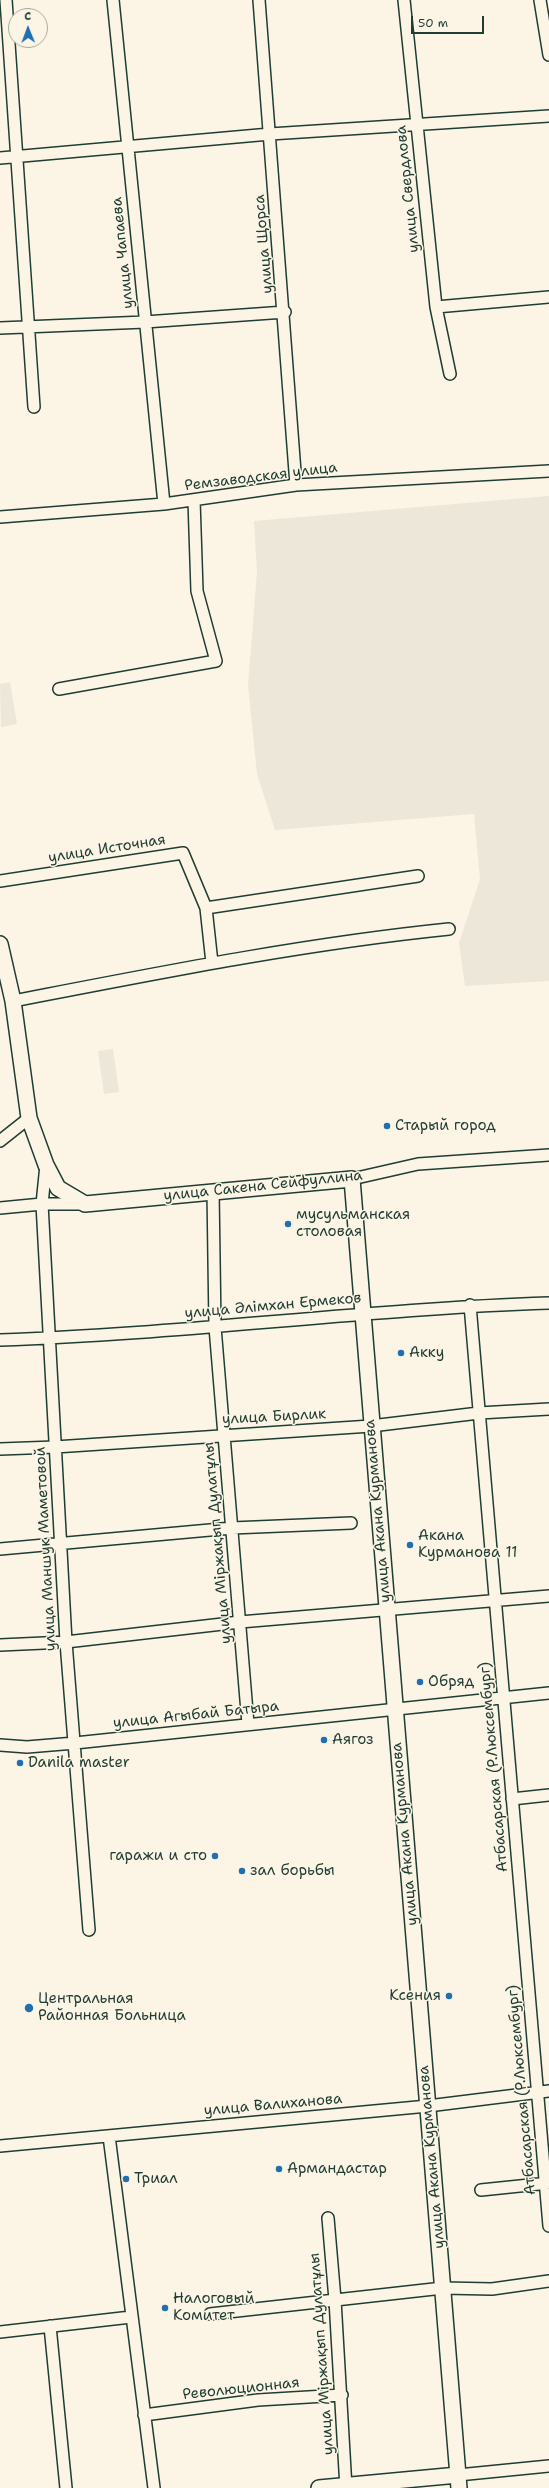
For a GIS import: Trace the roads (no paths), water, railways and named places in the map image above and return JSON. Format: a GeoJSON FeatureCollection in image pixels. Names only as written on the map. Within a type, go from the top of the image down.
{"type":"FeatureCollection","features":[{"type":"Feature","properties":{"kind":"main road"},"geometry":{"type":"LineString","coordinates":[[0,944],[13,1001],[29,1118],[46,1165],[58,1188],[85,1204]]}},
{"type":"Feature","properties":{"kind":"main road","name":"улица Сакена Сейфуллина"},"geometry":{"type":"LineString","coordinates":[[85,1204],[352,1179]]}},
{"type":"Feature","properties":{"kind":"main road","name":"улица Акана Курманова"},"geometry":{"type":"LineString","coordinates":[[352,1179],[364,1314],[371,1426],[386,1611],[459,2482]]}},
{"type":"Feature","properties":{"kind":"main road"},"geometry":{"type":"LineString","coordinates":[[319,2488],[459,2482]]}},
{"type":"Feature","properties":{"kind":"street"},"geometry":{"type":"LineString","coordinates":[[6,0],[30,326],[34,407]]}},
{"type":"Feature","properties":{"kind":"street","name":"улица Чапаева"},"geometry":{"type":"LineString","coordinates":[[113,0],[164,504]]}},
{"type":"Feature","properties":{"kind":"street","name":"улица Щорса"},"geometry":{"type":"LineString","coordinates":[[260,0],[285,312],[296,485]]}},
{"type":"Feature","properties":{"kind":"street","name":"улица Свердлова"},"geometry":{"type":"LineString","coordinates":[[404,0],[436,307],[450,374]]}},
{"type":"Feature","properties":{"kind":"street"},"geometry":{"type":"LineString","coordinates":[[540,0],[549,55]]}},
{"type":"Feature","properties":{"kind":"street"},"geometry":{"type":"LineString","coordinates":[[0,158],[270,134],[416,123],[549,116]]}},
{"type":"Feature","properties":{"kind":"street"},"geometry":{"type":"LineString","coordinates":[[436,307],[549,297]]}},
{"type":"Feature","properties":{"kind":"street"},"geometry":{"type":"LineString","coordinates":[[0,328],[145,322],[285,312]]}},
{"type":"Feature","properties":{"kind":"street","name":"Ремзаводская улица"},"geometry":{"type":"LineString","coordinates":[[0,517],[164,504],[296,485],[549,472]]}},
{"type":"Feature","properties":{"kind":"street"},"geometry":{"type":"LineString","coordinates":[[59,690],[216,661],[197,591],[194,500]]}},
{"type":"Feature","properties":{"kind":"street","name":"улица Источная"},"geometry":{"type":"LineString","coordinates":[[0,881],[183,853],[206,908],[212,963]]}},
{"type":"Feature","properties":{"kind":"street"},"geometry":{"type":"LineString","coordinates":[[206,908],[418,876]]}},
{"type":"Feature","properties":{"kind":"street"},"geometry":{"type":"LineString","coordinates":[[13,1001],[212,963],[380,936],[449,929]]}},
{"type":"Feature","properties":{"kind":"street"},"geometry":{"type":"LineString","coordinates":[[0,1141],[29,1118]]}},
{"type":"Feature","properties":{"kind":"street","name":"улица Сакена Сейфуллина"},"geometry":{"type":"LineString","coordinates":[[352,1179],[418,1164],[549,1155]]}},
{"type":"Feature","properties":{"kind":"street","name":"улица Маншук Маметовой"},"geometry":{"type":"LineString","coordinates":[[46,1165],[42,1204],[62,1545],[66,1642],[89,1930]]}},
{"type":"Feature","properties":{"kind":"street","name":"улица Міржақып Дулатұлы"},"geometry":{"type":"LineString","coordinates":[[213,1191],[215,1327],[248,1724]]}},
{"type":"Feature","properties":{"kind":"street","name":"улица Сакена Сейфуллина"},"geometry":{"type":"LineString","coordinates":[[0,1208],[42,1204],[85,1204]]}},
{"type":"Feature","properties":{"kind":"street","name":"улица Әлімхан Ермеков"},"geometry":{"type":"LineString","coordinates":[[0,1340],[215,1327],[470,1305],[549,1303]]}},
{"type":"Feature","properties":{"kind":"street","name":"Атбасарская (Р.Люксембург)"},"geometry":{"type":"LineString","coordinates":[[470,1305],[512,1799],[547,2184],[549,2226]]}},
{"type":"Feature","properties":{"kind":"street","name":"улица Бирлик"},"geometry":{"type":"LineString","coordinates":[[0,1449],[56,1447],[371,1426],[479,1414],[549,1409]]}},
{"type":"Feature","properties":{"kind":"street"},"geometry":{"type":"LineString","coordinates":[[0,1549],[62,1545],[232,1528],[351,1523]]}},
{"type":"Feature","properties":{"kind":"street"},"geometry":{"type":"LineString","coordinates":[[0,1645],[66,1642],[240,1622],[386,1611],[549,1596]]}},
{"type":"Feature","properties":{"kind":"street","name":"улица Агыбай Батыра"},"geometry":{"type":"LineString","coordinates":[[0,1745],[26,1747],[75,1743],[395,1710],[503,1696],[549,1693]]}},
{"type":"Feature","properties":{"kind":"street"},"geometry":{"type":"LineString","coordinates":[[512,1799],[549,1795]]}},
{"type":"Feature","properties":{"kind":"street","name":"улица Валиханова"},"geometry":{"type":"LineString","coordinates":[[0,2146],[428,2106],[549,2091]]}},
{"type":"Feature","properties":{"kind":"street"},"geometry":{"type":"LineString","coordinates":[[110,2136],[131,2318],[154,2488]]}},
{"type":"Feature","properties":{"kind":"street"},"geometry":{"type":"LineString","coordinates":[[481,2190],[547,2184]]}},
{"type":"Feature","properties":{"kind":"street","name":"улица Міржақып Дулатұлы"},"geometry":{"type":"LineString","coordinates":[[328,2218],[342,2395],[346,2487]]}},
{"type":"Feature","properties":{"kind":"street"},"geometry":{"type":"LineString","coordinates":[[210,2314],[443,2288],[492,2289],[549,2281]]}},
{"type":"Feature","properties":{"kind":"street"},"geometry":{"type":"LineString","coordinates":[[0,2332],[131,2318]]}},
{"type":"Feature","properties":{"kind":"street"},"geometry":{"type":"LineString","coordinates":[[50,2326],[66,2488]]}},
{"type":"Feature","properties":{"kind":"street","name":"Революционная"},"geometry":{"type":"LineString","coordinates":[[144,2415],[258,2400],[342,2395]]}},
{"type":"Feature","properties":{"kind":"street"},"geometry":{"type":"LineString","coordinates":[[459,2482],[549,2466]]}},
{"type":"Feature","properties":{"kind":"place","name":"Старый город"},"geometry":{"type":"Point","coordinates":[387,1126]}},
{"type":"Feature","properties":{"kind":"place","name":"мусульманская столовая"},"geometry":{"type":"Point","coordinates":[288,1224]}},
{"type":"Feature","properties":{"kind":"place","name":"Акку"},"geometry":{"type":"Point","coordinates":[401,1353]}},
{"type":"Feature","properties":{"kind":"place","name":"Акана Курманова 11"},"geometry":{"type":"Point","coordinates":[410,1545]}},
{"type":"Feature","properties":{"kind":"place","name":"Обряд"},"geometry":{"type":"Point","coordinates":[420,1682]}},
{"type":"Feature","properties":{"kind":"place","name":"Аягоз"},"geometry":{"type":"Point","coordinates":[324,1740]}},
{"type":"Feature","properties":{"kind":"place","name":"Danila master"},"geometry":{"type":"Point","coordinates":[20,1763]}},
{"type":"Feature","properties":{"kind":"place","name":"гаражи и сто"},"geometry":{"type":"Point","coordinates":[215,1856]}},
{"type":"Feature","properties":{"kind":"place","name":"зал борьбы"},"geometry":{"type":"Point","coordinates":[242,1871]}},
{"type":"Feature","properties":{"kind":"place","name":"Ксения"},"geometry":{"type":"Point","coordinates":[449,1996]}},
{"type":"Feature","properties":{"kind":"place","name":"Центральная Районная Больница"},"geometry":{"type":"Point","coordinates":[29,2008]}},
{"type":"Feature","properties":{"kind":"place","name":"Армандастар"},"geometry":{"type":"Point","coordinates":[279,2169]}},
{"type":"Feature","properties":{"kind":"place","name":"Триал"},"geometry":{"type":"Point","coordinates":[126,2179]}},
{"type":"Feature","properties":{"kind":"place","name":"Налоговый Комитет"},"geometry":{"type":"Point","coordinates":[165,2308]}}]}
